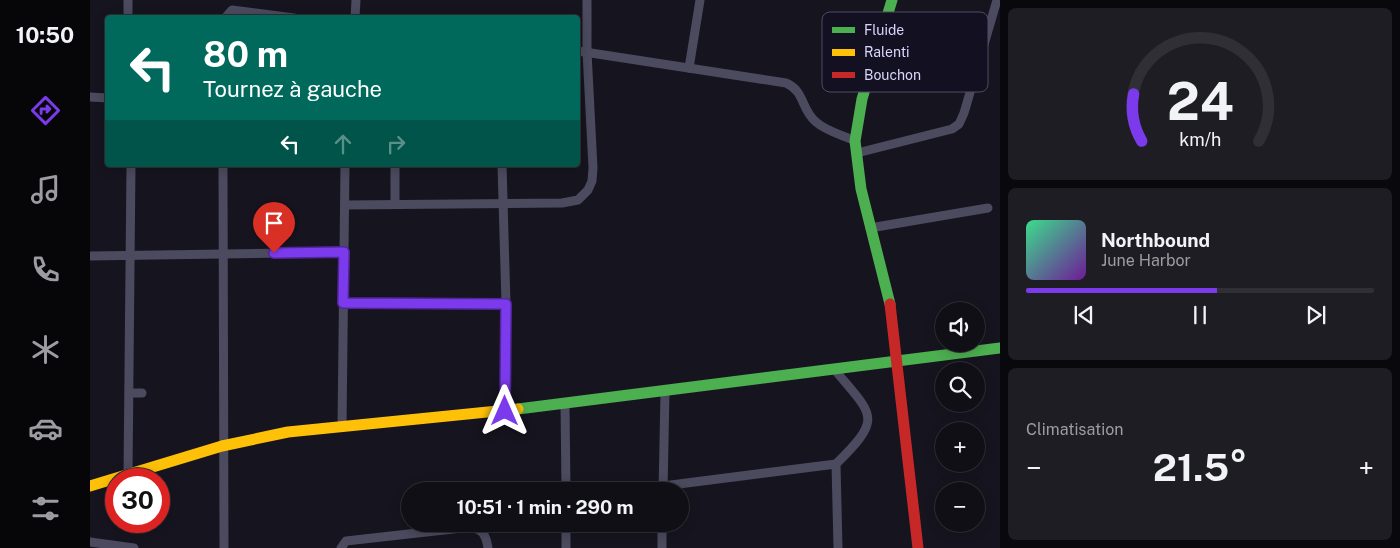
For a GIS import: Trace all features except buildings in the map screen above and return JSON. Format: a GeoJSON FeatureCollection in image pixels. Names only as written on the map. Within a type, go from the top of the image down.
{"type":"FeatureCollection","features":[{"type":"Feature","properties":{"kind":"main road"},"geometry":{"type":"LineString","coordinates":[[888,12],[892,0]]}},
{"type":"Feature","properties":{"kind":"main road"},"geometry":{"type":"LineString","coordinates":[[864,92],[855,141],[870,228],[886,284],[893,321],[895,361],[918,548]]}},
{"type":"Feature","properties":{"kind":"main road"},"geometry":{"type":"LineString","coordinates":[[148,468],[222,446],[288,432],[565,404],[1000,348]]}},
{"type":"Feature","properties":{"kind":"main road"},"geometry":{"type":"LineString","coordinates":[[90,486],[105,481]]}},
{"type":"Feature","properties":{"kind":"street"},"geometry":{"type":"LineString","coordinates":[[128,0],[128,15]]}},
{"type":"Feature","properties":{"kind":"street"},"geometry":{"type":"LineString","coordinates":[[356,0],[356,15]]}},
{"type":"Feature","properties":{"kind":"street"},"geometry":{"type":"LineString","coordinates":[[344,205],[562,203],[578,200],[588,190],[593,168],[582,51],[587,0]]}},
{"type":"Feature","properties":{"kind":"street"},"geometry":{"type":"LineString","coordinates":[[689,68],[700,0]]}},
{"type":"Feature","properties":{"kind":"street"},"geometry":{"type":"LineString","coordinates":[[988,31],[997,0]]}},
{"type":"Feature","properties":{"kind":"street"},"geometry":{"type":"LineString","coordinates":[[228,15],[232,10],[271,15]]}},
{"type":"Feature","properties":{"kind":"street"},"geometry":{"type":"LineString","coordinates":[[582,51],[786,83],[794,86],[800,93],[810,115],[816,122],[855,141]]}},
{"type":"Feature","properties":{"kind":"street"},"geometry":{"type":"LineString","coordinates":[[857,153],[952,129],[959,124],[970,92]]}},
{"type":"Feature","properties":{"kind":"street"},"geometry":{"type":"LineString","coordinates":[[90,98],[105,98]]}},
{"type":"Feature","properties":{"kind":"street"},"geometry":{"type":"LineString","coordinates":[[128,468],[132,254],[131,167]]}},
{"type":"Feature","properties":{"kind":"street"},"geometry":{"type":"LineString","coordinates":[[223,167],[222,446],[224,548]]}},
{"type":"Feature","properties":{"kind":"street"},"geometry":{"type":"LineString","coordinates":[[342,427],[345,167]]}},
{"type":"Feature","properties":{"kind":"street"},"geometry":{"type":"LineString","coordinates":[[395,167],[395,204]]}},
{"type":"Feature","properties":{"kind":"street"},"geometry":{"type":"LineString","coordinates":[[502,167],[506,304],[505,411]]}},
{"type":"Feature","properties":{"kind":"street"},"geometry":{"type":"LineString","coordinates":[[870,228],[988,208]]}},
{"type":"Feature","properties":{"kind":"street"},"geometry":{"type":"LineString","coordinates":[[90,256],[344,252]]}},
{"type":"Feature","properties":{"kind":"street"},"geometry":{"type":"LineString","coordinates":[[343,303],[506,304]]}},
{"type":"Feature","properties":{"kind":"street"},"geometry":{"type":"LineString","coordinates":[[689,485],[836,464],[864,435],[868,414],[864,404],[834,369]]}},
{"type":"Feature","properties":{"kind":"street"},"geometry":{"type":"LineString","coordinates":[[663,482],[665,392]]}},
{"type":"Feature","properties":{"kind":"street"},"geometry":{"type":"LineString","coordinates":[[130,393],[142,393]]}},
{"type":"Feature","properties":{"kind":"street"},"geometry":{"type":"LineString","coordinates":[[565,404],[566,482]]}},
{"type":"Feature","properties":{"kind":"street"},"geometry":{"type":"LineString","coordinates":[[836,464],[838,548]]}},
{"type":"Feature","properties":{"kind":"street"},"geometry":{"type":"LineString","coordinates":[[341,548],[346,541],[471,526],[479,529],[486,536],[488,548]]}},
{"type":"Feature","properties":{"kind":"street"},"geometry":{"type":"LineString","coordinates":[[566,532],[566,548]]}},
{"type":"Feature","properties":{"kind":"street"},"geometry":{"type":"LineString","coordinates":[[662,532],[662,548]]}},
{"type":"Feature","properties":{"kind":"street"},"geometry":{"type":"LineString","coordinates":[[90,542],[134,548]]}},
{"type":"Feature","properties":{"kind":"traffic: fast"},"geometry":{"type":"LineString","coordinates":[[888,12],[892,0]]}},
{"type":"Feature","properties":{"kind":"traffic: fast"},"geometry":{"type":"LineString","coordinates":[[864,92],[855,141],[861,189],[890,304]]}},
{"type":"Feature","properties":{"kind":"traffic: fast"},"geometry":{"type":"LineString","coordinates":[[518,409],[1000,348]]}},
{"type":"Feature","properties":{"kind":"traffic: slow"},"geometry":{"type":"LineString","coordinates":[[90,486],[222,446],[288,432],[518,409]]}},
{"type":"Feature","properties":{"kind":"traffic: jam"},"geometry":{"type":"LineString","coordinates":[[890,304],[918,548]]}},
{"type":"Feature","properties":{"kind":"route"},"geometry":{"type":"LineString","coordinates":[[274,253],[344,252],[343,303],[506,304],[505,411]]}}]}
